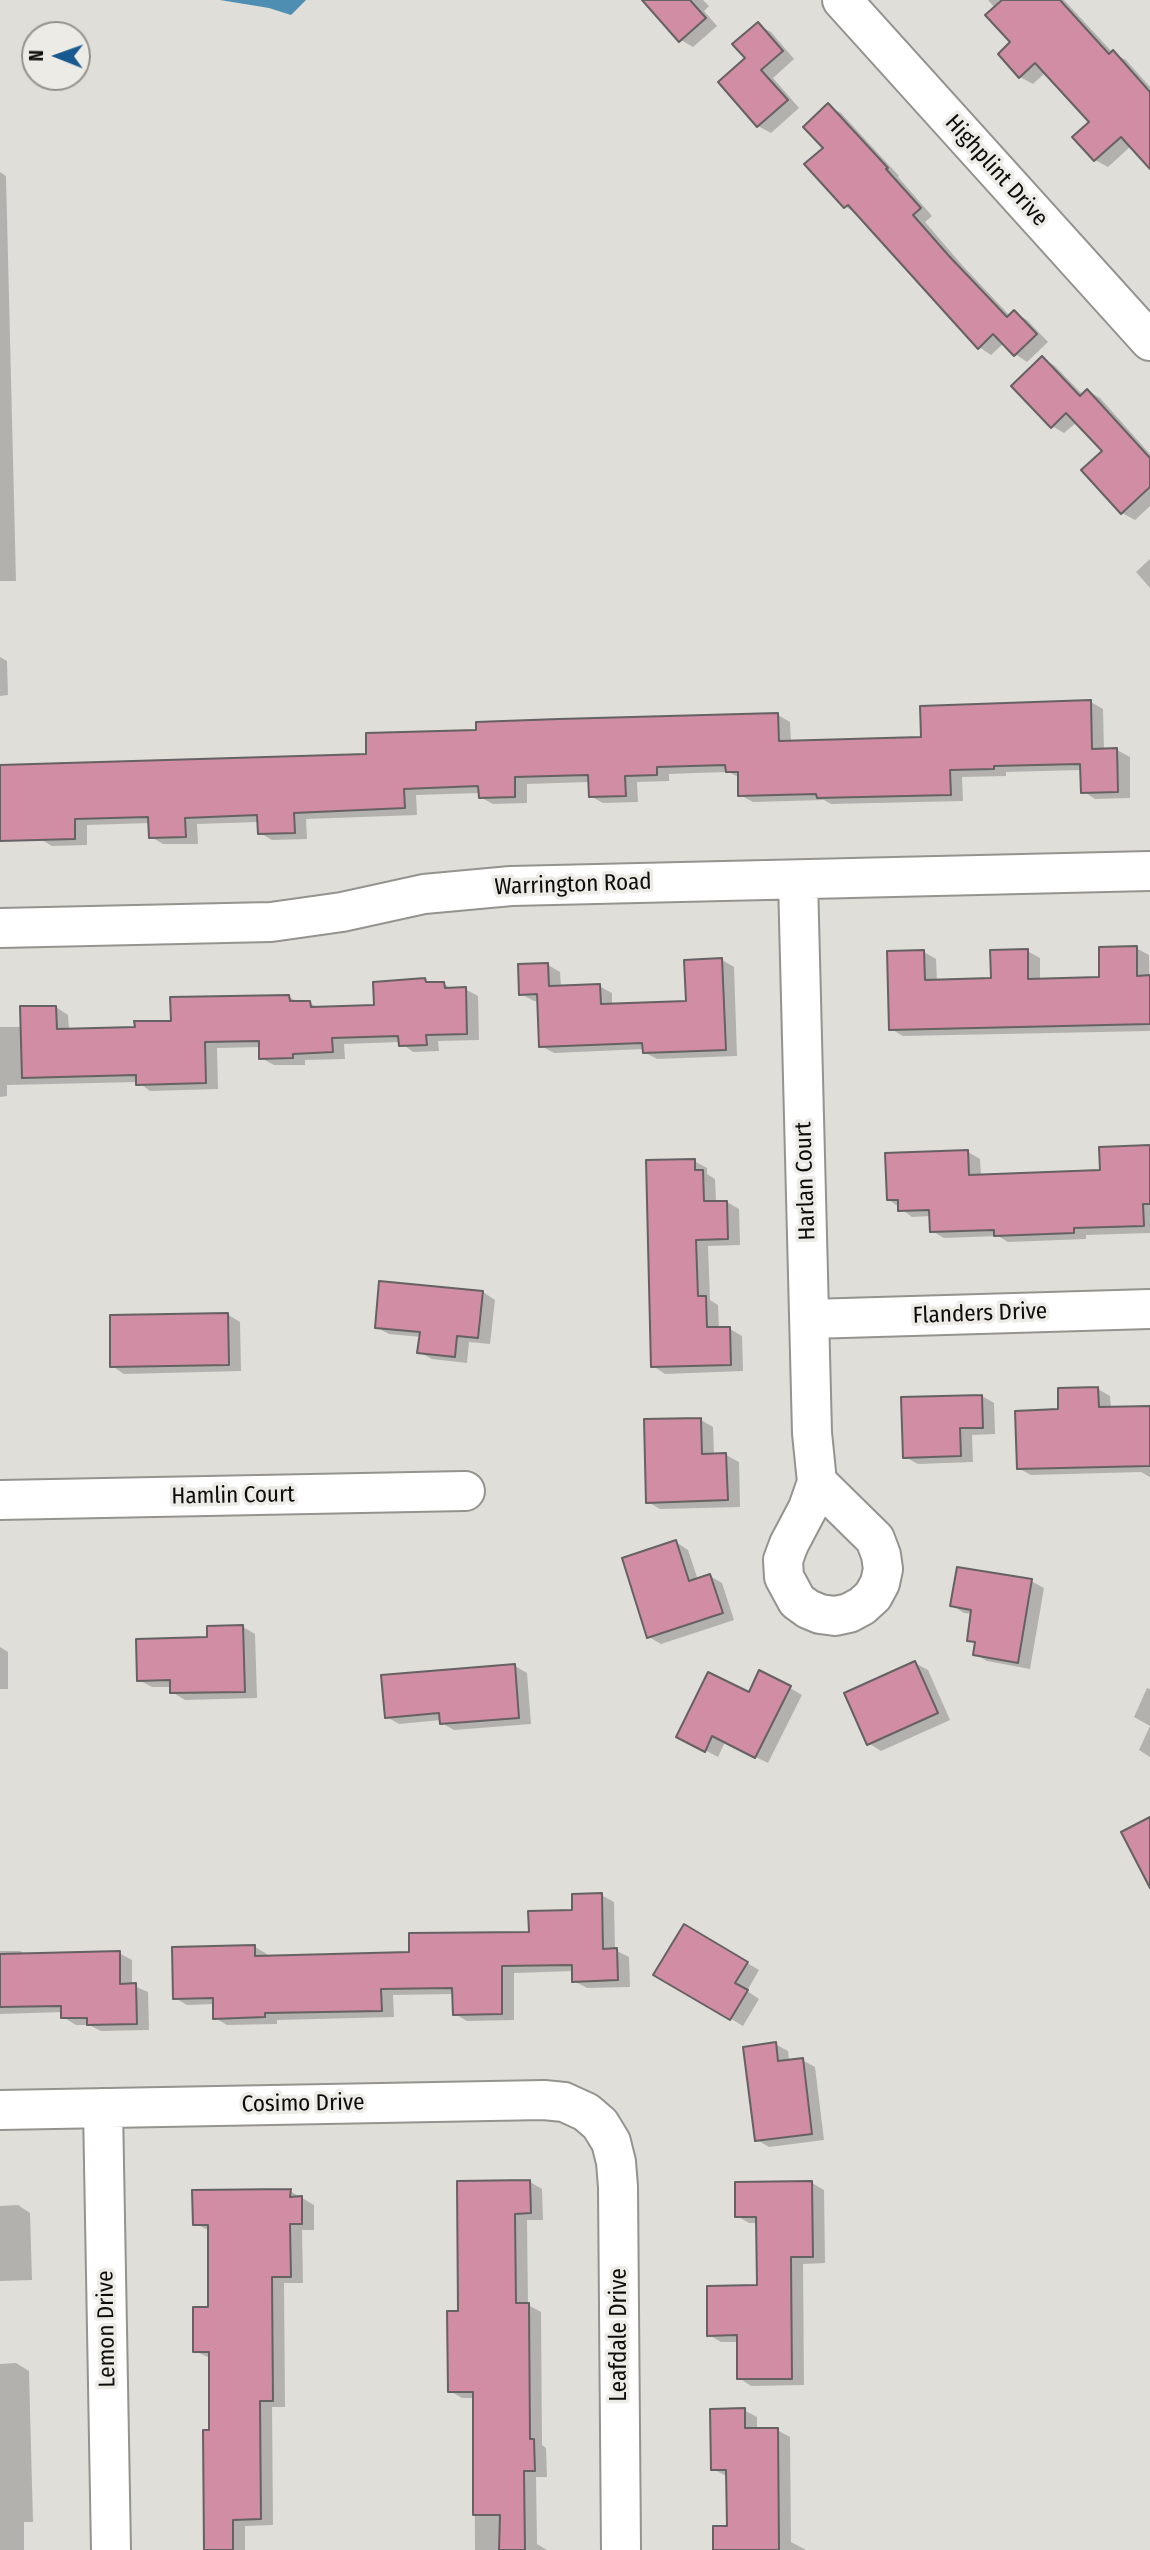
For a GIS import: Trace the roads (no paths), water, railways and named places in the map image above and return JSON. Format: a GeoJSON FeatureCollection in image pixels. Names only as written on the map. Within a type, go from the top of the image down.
{"type":"FeatureCollection","features":[{"type":"Feature","properties":{"kind":"street","name":"Highplint Drive"},"geometry":{"type":"LineString","coordinates":[[842,0],[1150,341]]}},
{"type":"Feature","properties":{"kind":"street","name":"Warrington Road"},"geometry":{"type":"LineString","coordinates":[[0,928],[271,922],[342,912],[424,894],[478,888],[1150,871]]}},
{"type":"Feature","properties":{"kind":"street","name":"Harlan Court"},"geometry":{"type":"LineString","coordinates":[[798,880],[812,1433],[817,1482]]}},
{"type":"Feature","properties":{"kind":"street","name":"Flanders Drive"},"geometry":{"type":"LineString","coordinates":[[810,1319],[1150,1310]]}},
{"type":"Feature","properties":{"kind":"street","name":"Hamlin Court"},"geometry":{"type":"LineString","coordinates":[[0,1500],[465,1491]]}},
{"type":"Feature","properties":{"kind":"street","name":"Cosimo Drive"},"geometry":{"type":"LineString","coordinates":[[0,2110],[544,2100],[564,2102],[586,2112],[600,2124]]}},
{"type":"Feature","properties":{"kind":"street","name":"Lemon Drive"},"geometry":{"type":"LineString","coordinates":[[103,2108],[111,2550]]}},
{"type":"Feature","properties":{"kind":"street","name":"Leafdale Drive"},"geometry":{"type":"LineString","coordinates":[[600,2124],[611,2142],[618,2187],[621,2550]]}},
{"type":"Feature","properties":{"kind":"water"},"geometry":{"type":"Polygon","coordinates":[[[220,0],[306,0],[291,15],[269,8],[220,0]]]}}]}
